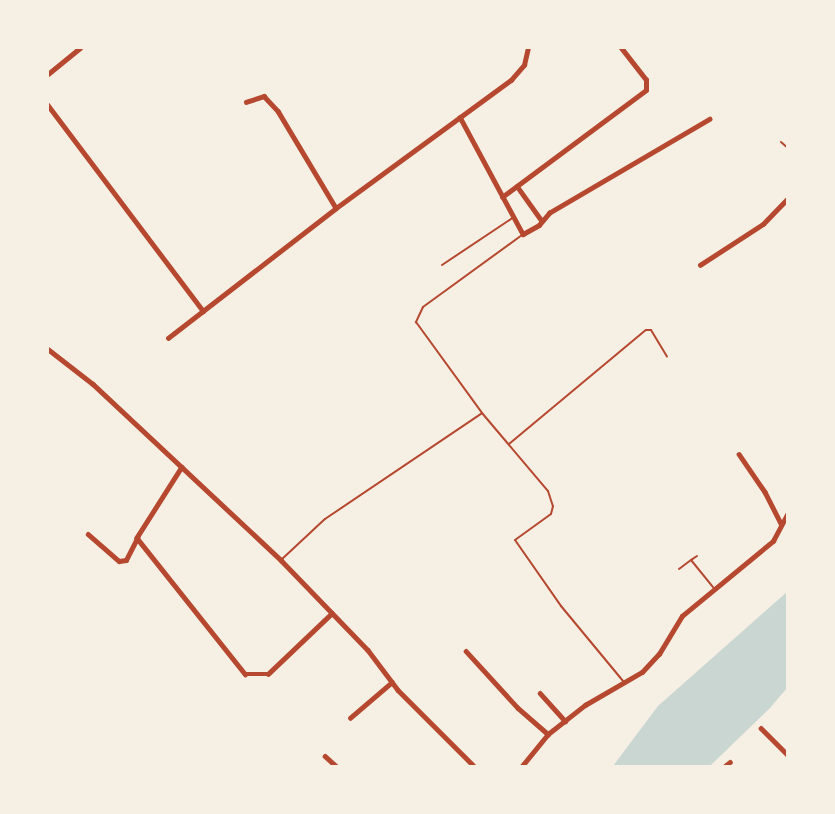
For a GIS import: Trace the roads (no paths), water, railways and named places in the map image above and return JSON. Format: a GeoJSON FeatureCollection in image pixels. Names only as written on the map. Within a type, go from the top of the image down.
{"type":"FeatureCollection","features":[{"type":"Feature","properties":{"kind":"street"},"geometry":{"type":"LineString","coordinates":[[48,74],[80,48]]}},
{"type":"Feature","properties":{"kind":"street"},"geometry":{"type":"LineString","coordinates":[[168,338],[336,208],[521,71],[528,48]]}},
{"type":"Feature","properties":{"kind":"street"},"geometry":{"type":"LineString","coordinates":[[502,197],[646,90],[646,80],[621,48]]}},
{"type":"Feature","properties":{"kind":"street"},"geometry":{"type":"LineString","coordinates":[[246,102],[264,96],[278,111],[336,208]]}},
{"type":"Feature","properties":{"kind":"street"},"geometry":{"type":"LineString","coordinates":[[48,105],[203,311]]}},
{"type":"Feature","properties":{"kind":"street"},"geometry":{"type":"LineString","coordinates":[[460,117],[523,234],[541,223],[549,213],[709,118]]}},
{"type":"Feature","properties":{"kind":"street"},"geometry":{"type":"LineString","coordinates":[[517,186],[541,223]]}},
{"type":"Feature","properties":{"kind":"street"},"geometry":{"type":"LineString","coordinates":[[700,265],[763,224],[788,198]]}},
{"type":"Feature","properties":{"kind":"street"},"geometry":{"type":"LineString","coordinates":[[48,349],[94,384],[281,560],[368,650],[392,682],[474,766]]}},
{"type":"Feature","properties":{"kind":"street"},"geometry":{"type":"LineString","coordinates":[[739,454],[781,524]]}},
{"type":"Feature","properties":{"kind":"street"},"geometry":{"type":"LineString","coordinates":[[88,534],[119,561],[126,560],[137,538],[182,467]]}},
{"type":"Feature","properties":{"kind":"street"},"geometry":{"type":"LineString","coordinates":[[522,766],[548,734],[642,672],[659,654],[682,616],[714,587],[774,541],[788,513]]}},
{"type":"Feature","properties":{"kind":"street"},"geometry":{"type":"LineString","coordinates":[[137,538],[245,674],[268,674],[332,613]]}},
{"type":"Feature","properties":{"kind":"street"},"geometry":{"type":"LineString","coordinates":[[466,651],[518,708],[548,734]]}},
{"type":"Feature","properties":{"kind":"street"},"geometry":{"type":"LineString","coordinates":[[350,718],[392,682]]}},
{"type":"Feature","properties":{"kind":"street"},"geometry":{"type":"LineString","coordinates":[[540,693],[565,721]]}},
{"type":"Feature","properties":{"kind":"street"},"geometry":{"type":"LineString","coordinates":[[761,728],[788,755]]}},
{"type":"Feature","properties":{"kind":"street"},"geometry":{"type":"LineString","coordinates":[[325,756],[336,766]]}},
{"type":"Feature","properties":{"kind":"street"},"geometry":{"type":"LineString","coordinates":[[725,766],[730,762]]}},
{"type":"Feature","properties":{"kind":"lane"},"geometry":{"type":"LineString","coordinates":[[781,142],[788,148]]}},
{"type":"Feature","properties":{"kind":"lane"},"geometry":{"type":"LineString","coordinates":[[442,265],[514,217]]}},
{"type":"Feature","properties":{"kind":"lane"},"geometry":{"type":"LineString","coordinates":[[523,234],[423,307],[416,317],[418,329],[482,413],[548,491],[553,506],[551,514],[515,540],[561,606],[624,683]]}},
{"type":"Feature","properties":{"kind":"lane"},"geometry":{"type":"LineString","coordinates":[[509,444],[646,330],[650,330],[667,357]]}},
{"type":"Feature","properties":{"kind":"lane"},"geometry":{"type":"LineString","coordinates":[[281,560],[325,519],[482,413]]}},
{"type":"Feature","properties":{"kind":"lane"},"geometry":{"type":"LineString","coordinates":[[679,569],[697,556]]}},
{"type":"Feature","properties":{"kind":"lane"},"geometry":{"type":"LineString","coordinates":[[691,560],[714,587]]}}]}
